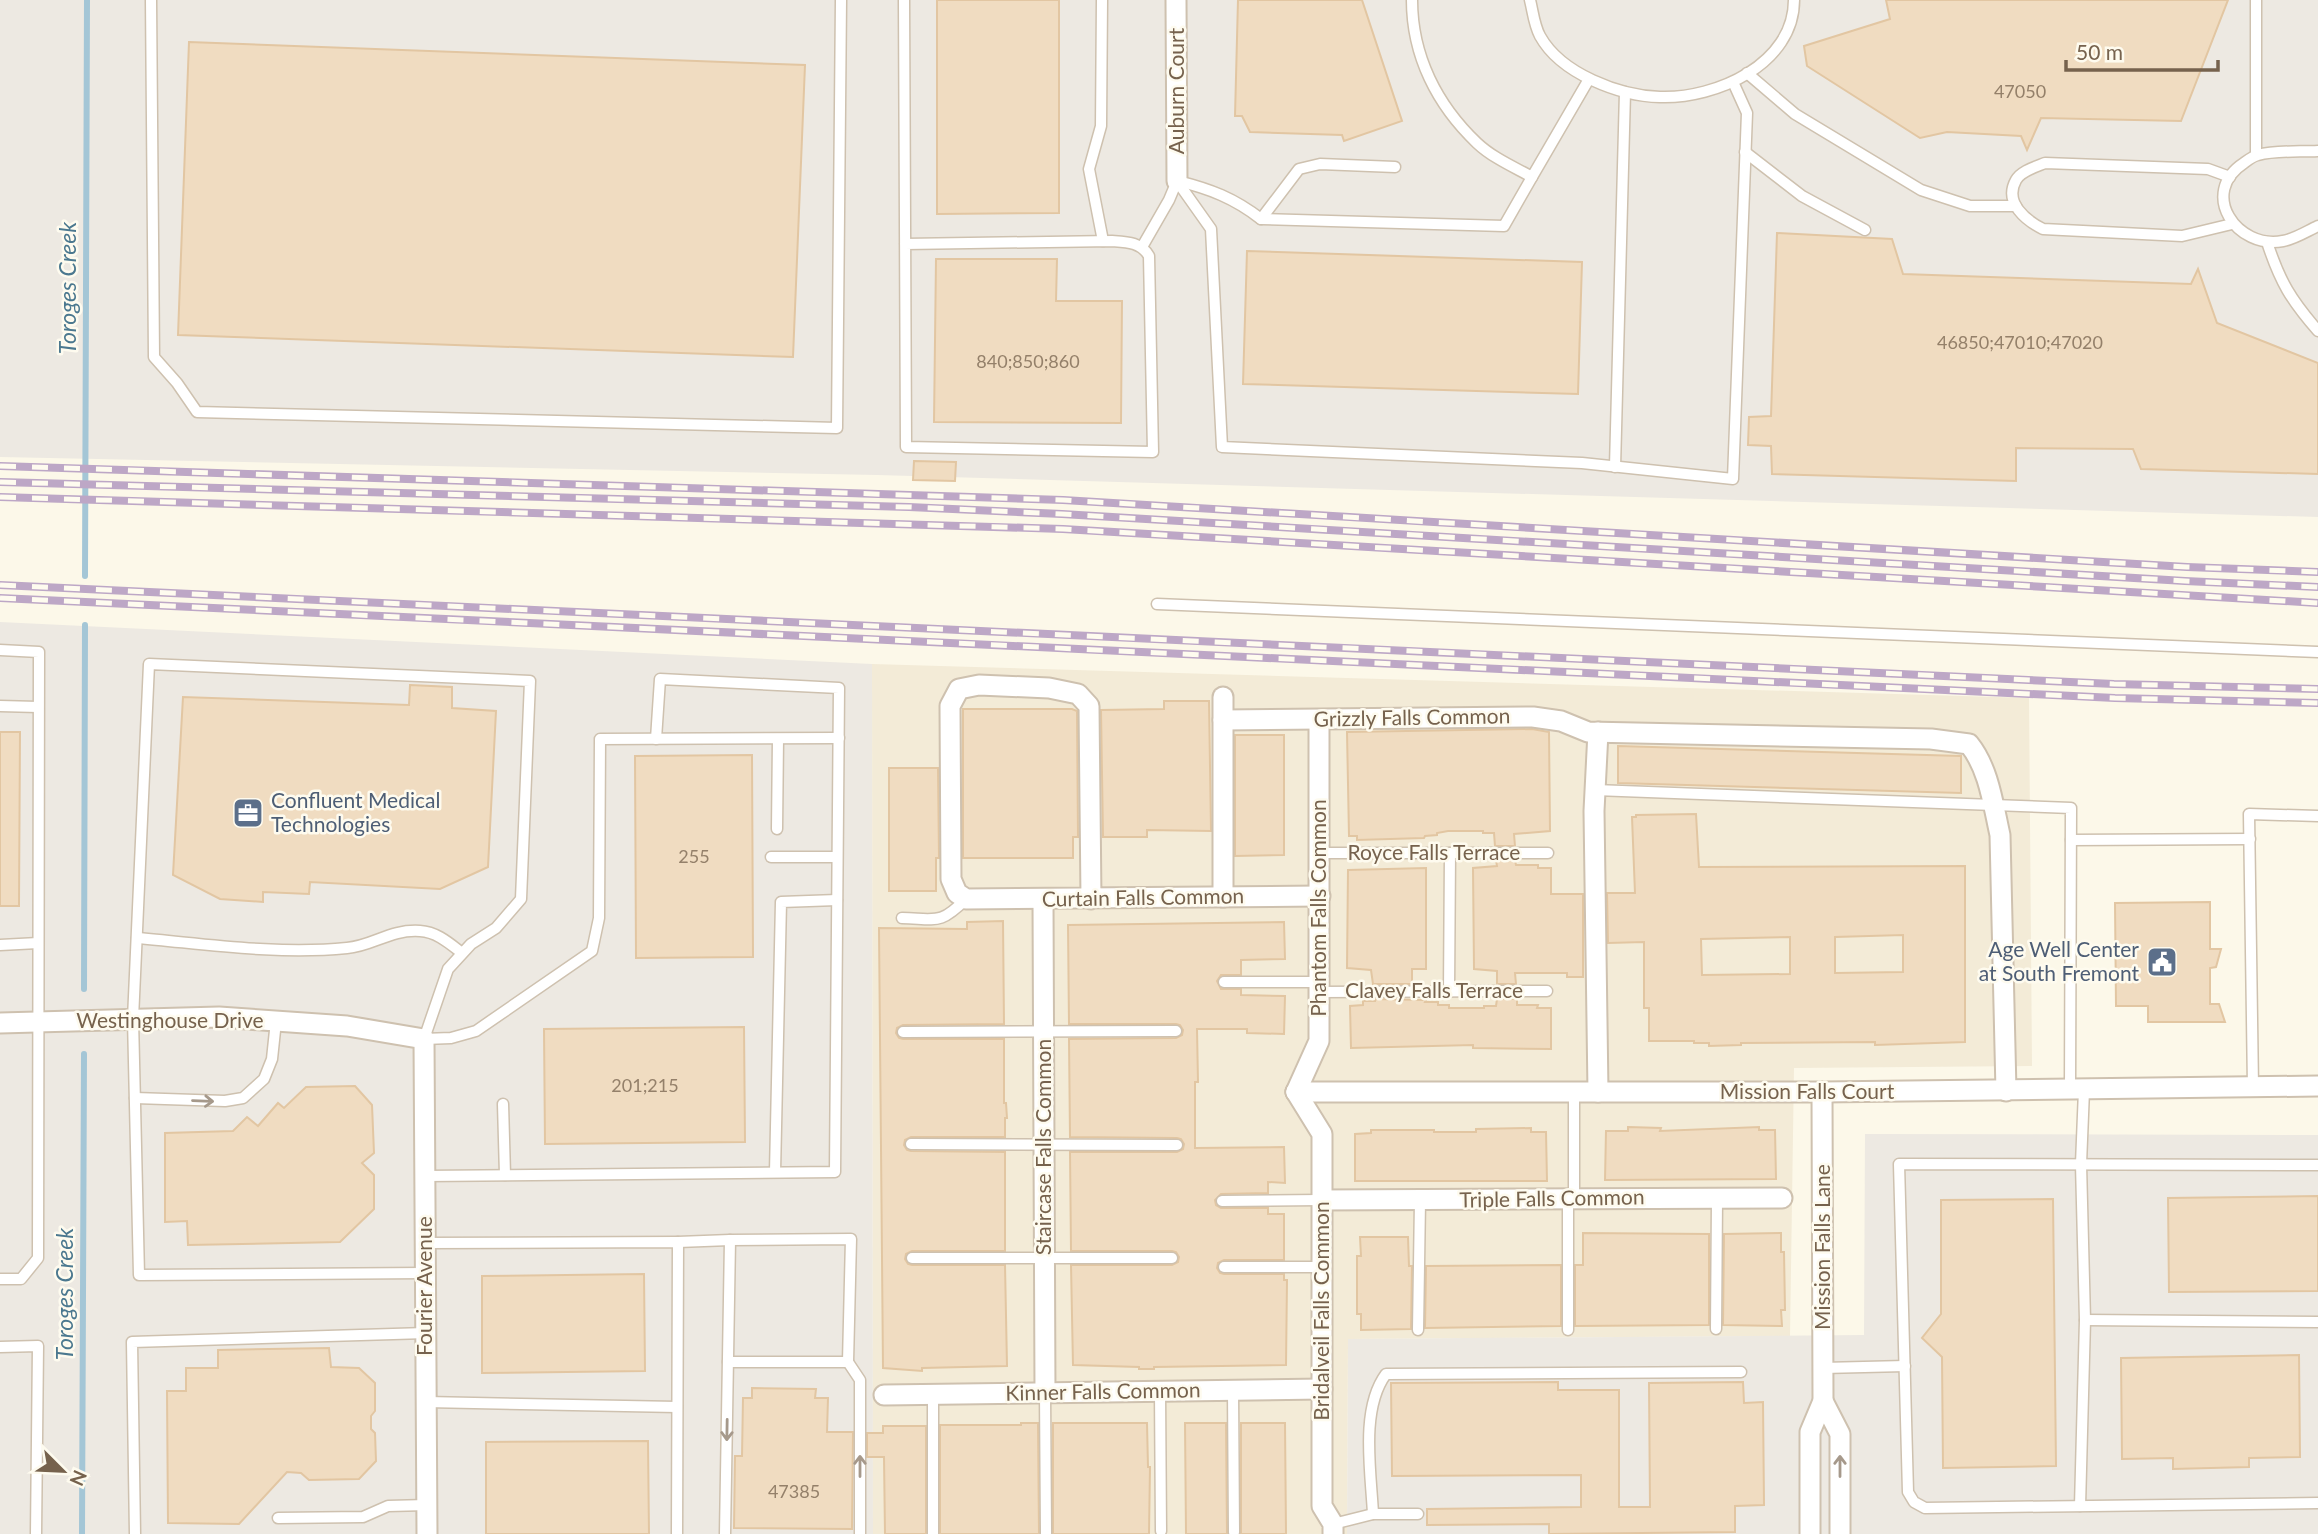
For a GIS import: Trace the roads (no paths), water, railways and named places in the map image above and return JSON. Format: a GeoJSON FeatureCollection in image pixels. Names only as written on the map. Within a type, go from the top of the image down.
{"type":"FeatureCollection","features":[{"type":"Feature","properties":{"kind":"street","name":"Auburn Court"},"geometry":{"type":"LineString","coordinates":[[1176,0],[1177,181]]}},
{"type":"Feature","properties":{"kind":"street"},"geometry":{"type":"LineString","coordinates":[[966,899],[957,893],[951,879],[950,706],[958,689],[979,685],[1049,688],[1078,694],[1089,706],[1091,899]]}},
{"type":"Feature","properties":{"kind":"street"},"geometry":{"type":"LineString","coordinates":[[1223,697],[1223,897]]}},
{"type":"Feature","properties":{"kind":"street","name":"Grizzly Falls Common"},"geometry":{"type":"LineString","coordinates":[[1223,720],[1533,717],[1561,720],[1588,732],[1931,739],[1969,744],[1979,756],[1994,806]]}},
{"type":"Feature","properties":{"kind":"street","name":"Phantom Falls Common"},"geometry":{"type":"LineString","coordinates":[[1296,1092],[1319,1041],[1319,720]]}},
{"type":"Feature","properties":{"kind":"street"},"geometry":{"type":"LineString","coordinates":[[1598,732],[1595,790],[1598,1092]]}},
{"type":"Feature","properties":{"kind":"street"},"geometry":{"type":"LineString","coordinates":[[1994,806],[2000,835],[2006,1091]]}},
{"type":"Feature","properties":{"kind":"street","name":"Curtain Falls Common"},"geometry":{"type":"LineString","coordinates":[[966,899],[1320,896]]}},
{"type":"Feature","properties":{"kind":"street","name":"Staircase Falls Common"},"geometry":{"type":"LineString","coordinates":[[1042,900],[1045,1393]]}},
{"type":"Feature","properties":{"kind":"street","name":"Westinghouse Drive"},"geometry":{"type":"LineString","coordinates":[[0,1023],[219,1017],[347,1026],[424,1039]]}},
{"type":"Feature","properties":{"kind":"street","name":"Fourier Avenue"},"geometry":{"type":"LineString","coordinates":[[424,1039],[427,1534]]}},
{"type":"Feature","properties":{"kind":"street","name":"Mission Falls Court"},"geometry":{"type":"LineString","coordinates":[[1296,1092],[2006,1091],[2318,1086]]}},
{"type":"Feature","properties":{"kind":"street","name":"Bridalveil Falls Common"},"geometry":{"type":"LineString","coordinates":[[1296,1092],[1322,1134],[1322,1506],[1333,1529]]}},
{"type":"Feature","properties":{"kind":"street","name":"Mission Falls Lane"},"geometry":{"type":"LineString","coordinates":[[1810,1534],[1810,1432],[1823,1401],[1824,1368],[1822,1092]]}},
{"type":"Feature","properties":{"kind":"street","name":"Triple Falls Common"},"geometry":{"type":"LineString","coordinates":[[1321,1200],[1782,1198]]}},
{"type":"Feature","properties":{"kind":"street","name":"Kinner Falls Common"},"geometry":{"type":"LineString","coordinates":[[884,1395],[1322,1389]]}},
{"type":"Feature","properties":{"kind":"street","name":"Mission Falls Lane"},"geometry":{"type":"LineString","coordinates":[[1823,1401],[1840,1434],[1840,1534]]}},
{"type":"Feature","properties":{"kind":"lane"},"geometry":{"type":"LineString","coordinates":[[151,0],[154,357],[177,383],[197,412],[837,428],[841,0]]}},
{"type":"Feature","properties":{"kind":"lane"},"geometry":{"type":"LineString","coordinates":[[904,0],[905,244],[906,447],[1153,452],[1149,256],[1142,247],[1103,241],[905,244]]}},
{"type":"Feature","properties":{"kind":"lane"},"geometry":{"type":"LineString","coordinates":[[1101,0],[1101,126],[1089,169],[1103,241]]}},
{"type":"Feature","properties":{"kind":"lane"},"geometry":{"type":"LineString","coordinates":[[1412,0],[1412,22],[1417,46],[1428,78],[1440,99],[1478,143],[1499,159],[1532,177]]}},
{"type":"Feature","properties":{"kind":"lane"},"geometry":{"type":"LineString","coordinates":[[1530,0],[1541,37],[1558,58],[1588,79],[1625,92],[1663,97],[1696,94],[1733,82],[1765,62],[1783,40],[1794,13],[1794,0]]}},
{"type":"Feature","properties":{"kind":"lane"},"geometry":{"type":"LineString","coordinates":[[2256,0],[2256,155]]}},
{"type":"Feature","properties":{"kind":"lane"},"geometry":{"type":"LineString","coordinates":[[1747,74],[1795,114],[1921,190],[1970,206],[2016,206]]}},
{"type":"Feature","properties":{"kind":"lane"},"geometry":{"type":"LineString","coordinates":[[1177,181],[1211,190],[1245,207],[1261,219],[1504,226],[1588,79]]}},
{"type":"Feature","properties":{"kind":"lane"},"geometry":{"type":"LineString","coordinates":[[1177,181],[1211,229],[1222,447],[1582,463],[1733,480],[1747,113],[1733,82]]}},
{"type":"Feature","properties":{"kind":"lane"},"geometry":{"type":"LineString","coordinates":[[1615,467],[1625,92]]}},
{"type":"Feature","properties":{"kind":"lane"},"geometry":{"type":"LineString","coordinates":[[2318,151],[2256,155],[2236,168],[2224,186],[2224,208],[2232,224],[2248,234],[2267,242],[2284,241],[2318,226]]}},
{"type":"Feature","properties":{"kind":"lane"},"geometry":{"type":"LineString","coordinates":[[1745,152],[1802,196],[1865,230]]}},
{"type":"Feature","properties":{"kind":"lane"},"geometry":{"type":"LineString","coordinates":[[2230,177],[2208,169],[2045,163],[2028,170],[2016,180],[2013,193],[2017,211],[2043,229],[2182,236],[2232,224]]}},
{"type":"Feature","properties":{"kind":"lane"},"geometry":{"type":"LineString","coordinates":[[1261,219],[1299,169],[1320,164],[1395,167]]}},
{"type":"Feature","properties":{"kind":"lane"},"geometry":{"type":"LineString","coordinates":[[1142,247],[1177,181]]}},
{"type":"Feature","properties":{"kind":"lane"},"geometry":{"type":"LineString","coordinates":[[2267,242],[2278,275],[2293,302],[2318,331]]}},
{"type":"Feature","properties":{"kind":"lane"},"geometry":{"type":"LineString","coordinates":[[1157,604],[2318,652]]}},
{"type":"Feature","properties":{"kind":"lane"},"geometry":{"type":"LineString","coordinates":[[0,650],[39,652],[38,1258],[22,1279],[0,1279]]}},
{"type":"Feature","properties":{"kind":"lane"},"geometry":{"type":"LineString","coordinates":[[425,1273],[139,1275],[133,1019],[149,664],[530,681],[521,899],[496,928],[471,944],[448,970],[424,1039],[451,1038],[476,1031],[592,950],[599,918],[600,739],[839,738]]}},
{"type":"Feature","properties":{"kind":"lane"},"geometry":{"type":"LineString","coordinates":[[425,1176],[835,1171],[839,688],[660,679],[656,739]]}},
{"type":"Feature","properties":{"kind":"lane"},"geometry":{"type":"LineString","coordinates":[[0,706],[38,707]]}},
{"type":"Feature","properties":{"kind":"lane"},"geometry":{"type":"LineString","coordinates":[[777,829],[778,739]]}},
{"type":"Feature","properties":{"kind":"lane"},"geometry":{"type":"LineString","coordinates":[[1595,790],[2071,808],[2085,1320],[2080,1506]]}},
{"type":"Feature","properties":{"kind":"lane"},"geometry":{"type":"LineString","coordinates":[[2253,1087],[2249,814],[2318,816]]}},
{"type":"Feature","properties":{"kind":"lane"},"geometry":{"type":"LineString","coordinates":[[2071,840],[2250,839]]}},
{"type":"Feature","properties":{"kind":"lane","name":"Royce Falls Terrace"},"geometry":{"type":"LineString","coordinates":[[1320,853],[1548,853]]}},
{"type":"Feature","properties":{"kind":"lane"},"geometry":{"type":"LineString","coordinates":[[1449,991],[1450,853]]}},
{"type":"Feature","properties":{"kind":"lane"},"geometry":{"type":"LineString","coordinates":[[771,857],[838,858]]}},
{"type":"Feature","properties":{"kind":"lane"},"geometry":{"type":"LineString","coordinates":[[902,918],[941,919],[950,915],[966,899]]}},
{"type":"Feature","properties":{"kind":"lane"},"geometry":{"type":"LineString","coordinates":[[775,1172],[780,902],[837,900]]}},
{"type":"Feature","properties":{"kind":"lane"},"geometry":{"type":"LineString","coordinates":[[137,938],[285,952],[351,948],[404,931],[423,931],[440,936],[462,953]]}},
{"type":"Feature","properties":{"kind":"lane"},"geometry":{"type":"LineString","coordinates":[[0,945],[38,943]]}},
{"type":"Feature","properties":{"kind":"lane","name":"Clavey Falls Terrace"},"geometry":{"type":"LineString","coordinates":[[1224,982],[1449,991],[1547,991]]}},
{"type":"Feature","properties":{"kind":"lane"},"geometry":{"type":"LineString","coordinates":[[135,1098],[225,1101],[243,1098],[264,1079],[272,1059],[276,1021]]}},
{"type":"Feature","properties":{"kind":"lane"},"geometry":{"type":"LineString","coordinates":[[902,1032],[1176,1031]]}},
{"type":"Feature","properties":{"kind":"lane"},"geometry":{"type":"LineString","coordinates":[[1568,1330],[1574,1092]]}},
{"type":"Feature","properties":{"kind":"lane"},"geometry":{"type":"LineString","coordinates":[[503,1104],[505,1175]]}},
{"type":"Feature","properties":{"kind":"lane"},"geometry":{"type":"LineString","coordinates":[[911,1144],[1177,1145]]}},
{"type":"Feature","properties":{"kind":"lane"},"geometry":{"type":"LineString","coordinates":[[2318,1164],[1899,1164],[1909,1492],[1914,1502],[1925,1508],[2318,1503]]}},
{"type":"Feature","properties":{"kind":"lane"},"geometry":{"type":"LineString","coordinates":[[1716,1329],[1717,1199]]}},
{"type":"Feature","properties":{"kind":"lane"},"geometry":{"type":"LineString","coordinates":[[1222,1201],[1321,1200]]}},
{"type":"Feature","properties":{"kind":"lane"},"geometry":{"type":"LineString","coordinates":[[1418,1329],[1420,1201]]}},
{"type":"Feature","properties":{"kind":"lane"},"geometry":{"type":"LineString","coordinates":[[425,1243],[852,1239],[848,1362],[860,1380],[860,1534]]}},
{"type":"Feature","properties":{"kind":"lane"},"geometry":{"type":"LineString","coordinates":[[725,1534],[730,1240]]}},
{"type":"Feature","properties":{"kind":"lane"},"geometry":{"type":"LineString","coordinates":[[677,1534],[678,1242]]}},
{"type":"Feature","properties":{"kind":"lane"},"geometry":{"type":"LineString","coordinates":[[912,1258],[1172,1258]]}},
{"type":"Feature","properties":{"kind":"lane"},"geometry":{"type":"LineString","coordinates":[[1224,1268],[1321,1267]]}},
{"type":"Feature","properties":{"kind":"lane"},"geometry":{"type":"LineString","coordinates":[[2085,1320],[2318,1322]]}},
{"type":"Feature","properties":{"kind":"lane"},"geometry":{"type":"LineString","coordinates":[[135,1534],[132,1342],[426,1334]]}},
{"type":"Feature","properties":{"kind":"lane"},"geometry":{"type":"LineString","coordinates":[[0,1347],[38,1346],[36,1534]]}},
{"type":"Feature","properties":{"kind":"lane"},"geometry":{"type":"LineString","coordinates":[[728,1362],[848,1362]]}},
{"type":"Feature","properties":{"kind":"lane"},"geometry":{"type":"LineString","coordinates":[[1824,1368],[1905,1366]]}},
{"type":"Feature","properties":{"kind":"lane"},"geometry":{"type":"LineString","coordinates":[[1373,1514],[1370,1425],[1378,1385],[1386,1374],[1741,1372]]}},
{"type":"Feature","properties":{"kind":"lane"},"geometry":{"type":"LineString","coordinates":[[1234,1391],[1234,1532]]}},
{"type":"Feature","properties":{"kind":"lane"},"geometry":{"type":"LineString","coordinates":[[1160,1392],[1161,1531]]}},
{"type":"Feature","properties":{"kind":"lane"},"geometry":{"type":"LineString","coordinates":[[1045,1393],[1046,1533]]}},
{"type":"Feature","properties":{"kind":"lane"},"geometry":{"type":"LineString","coordinates":[[933,1394],[933,1534]]}},
{"type":"Feature","properties":{"kind":"lane"},"geometry":{"type":"LineString","coordinates":[[426,1402],[677,1407]]}},
{"type":"Feature","properties":{"kind":"lane"},"geometry":{"type":"LineString","coordinates":[[278,1518],[363,1517],[388,1506],[427,1505]]}},
{"type":"Feature","properties":{"kind":"lane"},"geometry":{"type":"LineString","coordinates":[[1333,1529],[1373,1514],[1418,1514]]}},
{"type":"Feature","properties":{"kind":"waterway","name":"Toroges Creek"},"geometry":{"type":"LineString","coordinates":[[85,576],[87,0]]}},
{"type":"Feature","properties":{"kind":"waterway","name":"Toroges Creek"},"geometry":{"type":"LineString","coordinates":[[84,989],[85,625]]}},
{"type":"Feature","properties":{"kind":"waterway","name":"Toroges Creek"},"geometry":{"type":"LineString","coordinates":[[82,1534],[84,1054]]}},
{"type":"Feature","properties":{"kind":"railway"},"geometry":{"type":"LineString","coordinates":[[0,466],[1063,500],[2187,567],[2318,572]]}},
{"type":"Feature","properties":{"kind":"railway"},"geometry":{"type":"LineString","coordinates":[[0,482],[909,507],[2318,587]]}},
{"type":"Feature","properties":{"kind":"railway"},"geometry":{"type":"LineString","coordinates":[[0,497],[1063,529],[2318,603]]}},
{"type":"Feature","properties":{"kind":"railway"},"geometry":{"type":"LineString","coordinates":[[0,585],[2114,684],[2318,689]]}},
{"type":"Feature","properties":{"kind":"railway"},"geometry":{"type":"LineString","coordinates":[[0,598],[2115,698],[2318,703]]}},
{"type":"Feature","properties":{"kind":"place","name":"Confluent Medical Technologies"},"geometry":{"type":"Point","coordinates":[248,813]}},
{"type":"Feature","properties":{"kind":"place","name":"Age Well Center at South Fremont"},"geometry":{"type":"Point","coordinates":[2162,962]}}]}
